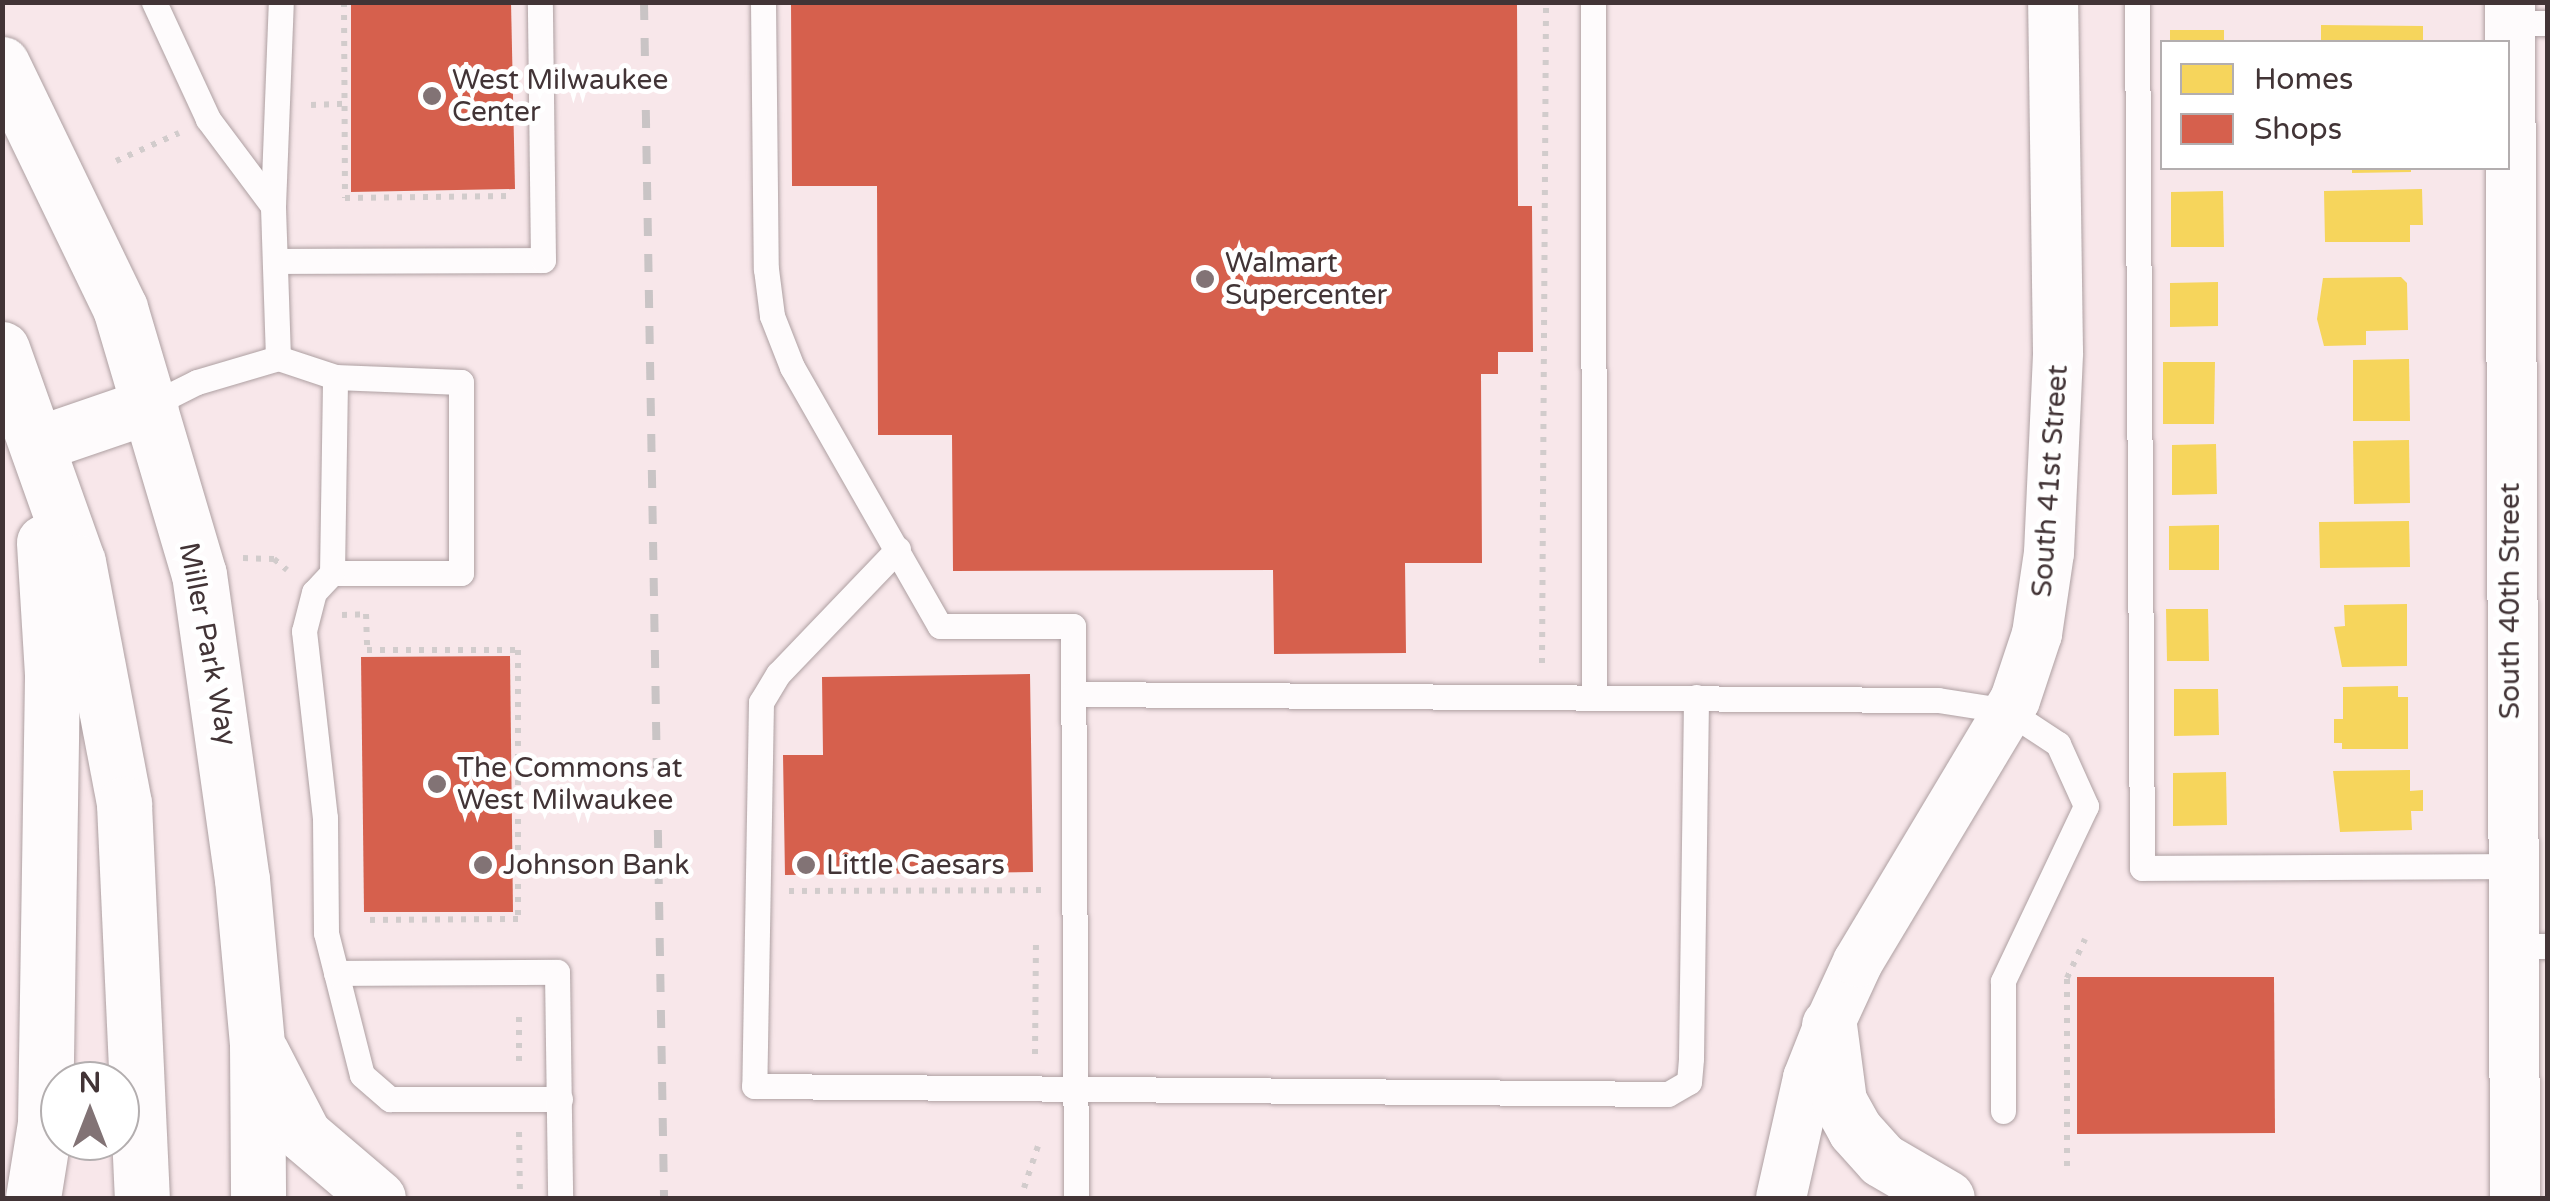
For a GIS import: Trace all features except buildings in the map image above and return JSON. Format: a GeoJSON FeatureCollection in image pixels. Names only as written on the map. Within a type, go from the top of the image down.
{"type":"FeatureCollection","features":[{"type":"Feature","properties":{"kind":"main road","name":"Miller Park Way"},"geometry":{"type":"LineString","coordinates":[[2,64],[120,308],[202,593],[233,785],[257,1045],[258,1198]]}},
{"type":"Feature","properties":{"kind":"main road"},"geometry":{"type":"LineString","coordinates":[[2,349],[78,562],[124,804],[142,1198]]}},
{"type":"Feature","properties":{"kind":"main road"},"geometry":{"type":"LineString","coordinates":[[37,444],[151,405]]}},
{"type":"Feature","properties":{"kind":"main road"},"geometry":{"type":"LineString","coordinates":[[33,1198],[45,1123],[52,674],[37,444]]}},
{"type":"Feature","properties":{"kind":"main road"},"geometry":{"type":"LineString","coordinates":[[1829,1025],[1839,1101],[1855,1130],[1882,1160],[1948,1198]]}},
{"type":"Feature","properties":{"kind":"main road"},"geometry":{"type":"LineString","coordinates":[[257,1045],[304,1136],[378,1198]]}},
{"type":"Feature","properties":{"kind":"street","name":"South 41st Street"},"geometry":{"type":"LineString","coordinates":[[1782,1198],[1808,1078],[1829,1025],[1858,962],[2008,710],[2037,634],[2049,554],[2058,352],[2053,2]]}},
{"type":"Feature","properties":{"kind":"street","name":"South 40th Street"},"geometry":{"type":"LineString","coordinates":[[2515,1198],[2529,946],[2510,866],[2523,16]]}},
{"type":"Feature","properties":{"kind":"lane"},"geometry":{"type":"LineString","coordinates":[[154,2],[208,119],[272,206]]}},
{"type":"Feature","properties":{"kind":"lane"},"geometry":{"type":"LineString","coordinates":[[278,358],[272,206],[281,2]]}},
{"type":"Feature","properties":{"kind":"lane"},"geometry":{"type":"LineString","coordinates":[[277,262],[543,260],[540,2]]}},
{"type":"Feature","properties":{"kind":"lane"},"geometry":{"type":"LineString","coordinates":[[763,2],[772,316],[792,367],[940,626],[1073,626],[1076,1198]]}},
{"type":"Feature","properties":{"kind":"lane"},"geometry":{"type":"LineString","coordinates":[[1592,2],[1594,696]]}},
{"type":"Feature","properties":{"kind":"lane"},"geometry":{"type":"LineString","coordinates":[[2138,2],[2142,868],[2510,866]]}},
{"type":"Feature","properties":{"kind":"lane"},"geometry":{"type":"LineString","coordinates":[[151,405],[197,382],[278,358],[335,377],[461,382],[461,573],[332,573]]}},
{"type":"Feature","properties":{"kind":"lane"},"geometry":{"type":"LineString","coordinates":[[335,377],[332,573],[314,592],[304,631],[325,818],[326,933],[362,1074],[390,1099],[560,1100]]}},
{"type":"Feature","properties":{"kind":"lane"},"geometry":{"type":"LineString","coordinates":[[898,549],[778,674],[761,702],[754,1086],[1668,1094],[1689,1082],[1696,696]]}},
{"type":"Feature","properties":{"kind":"lane"},"geometry":{"type":"LineString","coordinates":[[1073,694],[1938,700],[2008,710],[2058,744],[2079,779],[2086,806],[2003,980],[2003,1111]]}},
{"type":"Feature","properties":{"kind":"lane"},"geometry":{"type":"LineString","coordinates":[[336,972],[558,972],[560,1198]]}},
{"type":"Feature","properties":{"kind":"path"},"geometry":{"type":"LineString","coordinates":[[344,2],[345,198],[543,196]]}},
{"type":"Feature","properties":{"kind":"path"},"geometry":{"type":"LineString","coordinates":[[1539,666],[1546,659],[1546,2]]}},
{"type":"Feature","properties":{"kind":"path"},"geometry":{"type":"LineString","coordinates":[[241,558],[274,559],[298,578]]}},
{"type":"Feature","properties":{"kind":"path"},"geometry":{"type":"LineString","coordinates":[[338,615],[366,614],[367,650],[518,650],[518,919],[362,920]]}},
{"type":"Feature","properties":{"kind":"path"},"geometry":{"type":"LineString","coordinates":[[1040,907],[1041,871]]}},
{"type":"Feature","properties":{"kind":"path"},"geometry":{"type":"LineString","coordinates":[[758,891],[1041,890]]}},
{"type":"Feature","properties":{"kind":"path"},"geometry":{"type":"LineString","coordinates":[[498,920],[505,972],[519,1006],[520,1195]]}},
{"type":"Feature","properties":{"kind":"path"},"geometry":{"type":"LineString","coordinates":[[1024,1188],[1039,1142],[1035,1088],[1038,923]]}},
{"type":"Feature","properties":{"kind":"path"},"geometry":{"type":"LineString","coordinates":[[2067,1166],[2067,978],[2084,939]]}},
{"type":"Feature","properties":{"kind":"railway"},"geometry":{"type":"LineString","coordinates":[[644,2],[664,1198]]}},
{"type":"Feature","properties":{"kind":"place","name":"West Milwaukee Center"},"geometry":{"type":"Point","coordinates":[432,96]}},
{"type":"Feature","properties":{"kind":"place","name":"Walmart Supercenter"},"geometry":{"type":"Point","coordinates":[1205,279]}},
{"type":"Feature","properties":{"kind":"place","name":"The Commons at West Milwaukee"},"geometry":{"type":"Point","coordinates":[437,784]}},
{"type":"Feature","properties":{"kind":"place","name":"Johnson Bank"},"geometry":{"type":"Point","coordinates":[483,865]}},
{"type":"Feature","properties":{"kind":"place","name":"Little Caesars"},"geometry":{"type":"Point","coordinates":[806,865]}}]}
